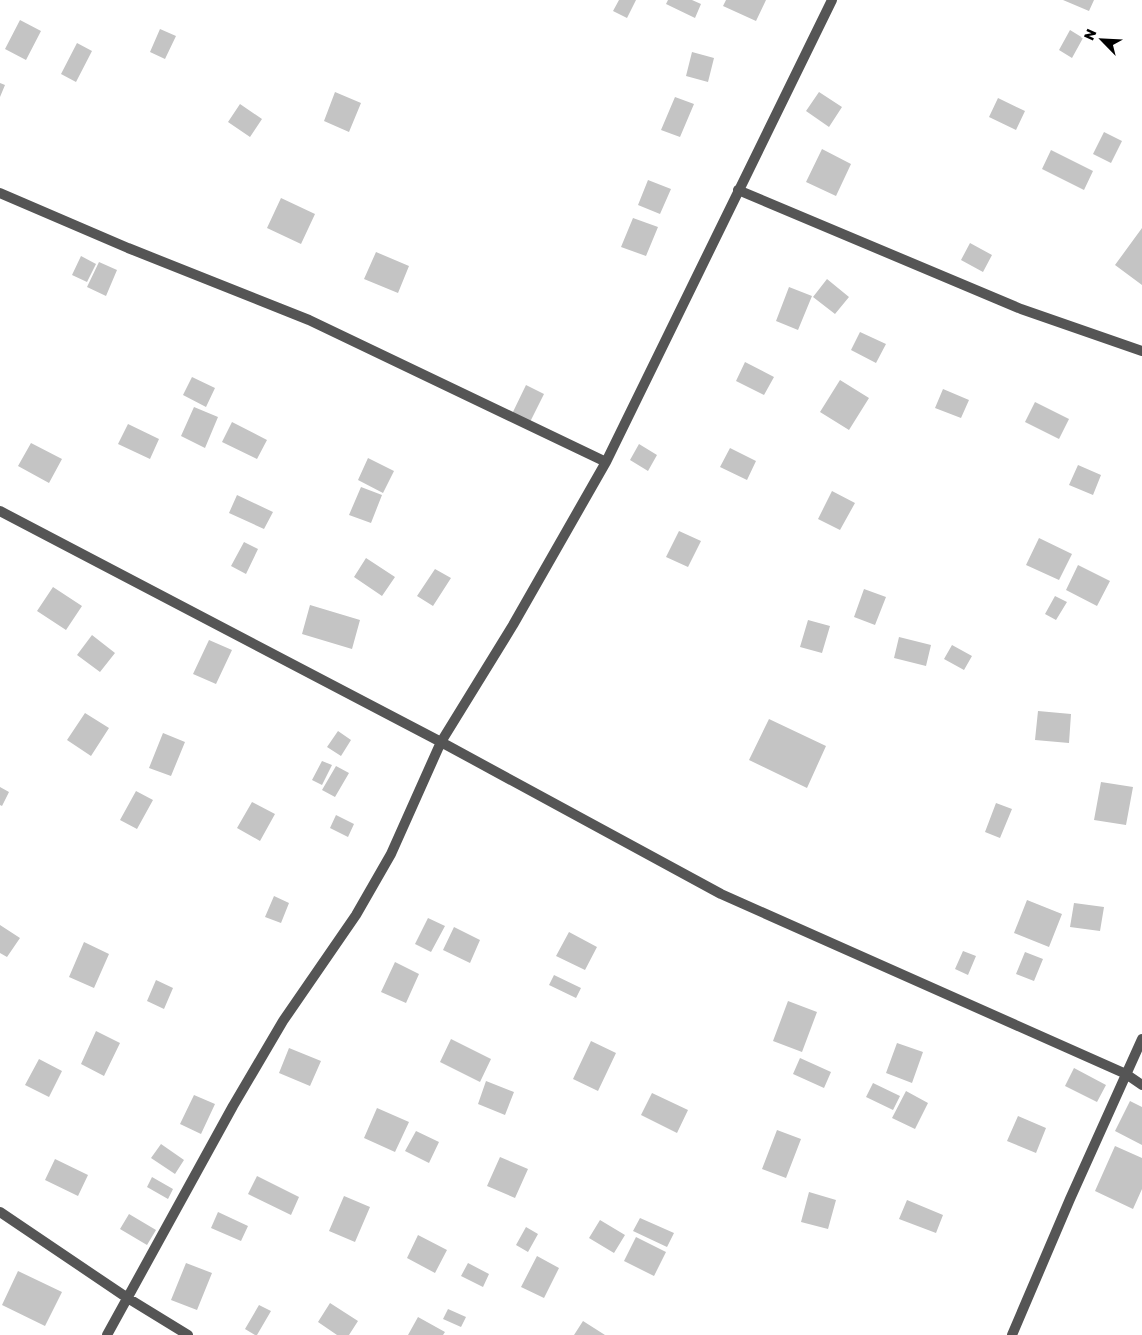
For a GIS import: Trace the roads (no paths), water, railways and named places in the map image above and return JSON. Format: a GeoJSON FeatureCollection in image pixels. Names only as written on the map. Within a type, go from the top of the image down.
{"type":"FeatureCollection","features":[{"type":"Feature","properties":{"kind":"street"},"geometry":{"type":"LineString","coordinates":[[106,1335],[283,1021],[356,915],[391,854],[441,742],[513,625],[606,462],[832,0]]}},
{"type":"Feature","properties":{"kind":"street"},"geometry":{"type":"LineString","coordinates":[[738,190],[1021,309],[1142,351]]}},
{"type":"Feature","properties":{"kind":"street"},"geometry":{"type":"LineString","coordinates":[[0,193],[128,248],[309,320],[606,462]]}},
{"type":"Feature","properties":{"kind":"street"},"geometry":{"type":"LineString","coordinates":[[0,511],[441,742],[721,894],[1126,1074],[1142,1086]]}},
{"type":"Feature","properties":{"kind":"street"},"geometry":{"type":"LineString","coordinates":[[1012,1335],[1070,1199],[1142,1039]]}},
{"type":"Feature","properties":{"kind":"street"},"geometry":{"type":"LineString","coordinates":[[0,1212],[126,1297],[188,1335]]}}]}
